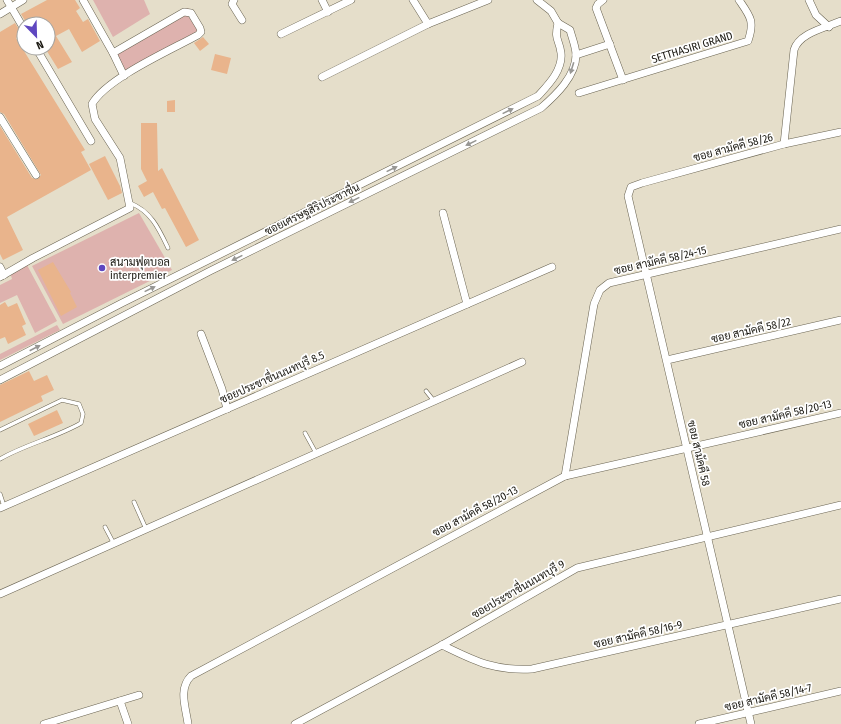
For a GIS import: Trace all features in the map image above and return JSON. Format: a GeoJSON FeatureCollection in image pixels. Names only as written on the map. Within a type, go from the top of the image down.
{"type":"FeatureCollection","features":[{"type":"Feature","properties":{"kind":"street"},"geometry":{"type":"LineString","coordinates":[[7,0],[16,16]]}},
{"type":"Feature","properties":{"kind":"street"},"geometry":{"type":"LineString","coordinates":[[0,14],[23,0]]}},
{"type":"Feature","properties":{"kind":"street"},"geometry":{"type":"LineString","coordinates":[[83,0],[113,53],[124,76]]}},
{"type":"Feature","properties":{"kind":"street"},"geometry":{"type":"LineString","coordinates":[[234,0],[232,4],[242,20]]}},
{"type":"Feature","properties":{"kind":"street"},"geometry":{"type":"LineString","coordinates":[[322,0],[328,12]]}},
{"type":"Feature","properties":{"kind":"street"},"geometry":{"type":"LineString","coordinates":[[281,34],[351,0]]}},
{"type":"Feature","properties":{"kind":"street"},"geometry":{"type":"LineString","coordinates":[[413,0],[428,24]]}},
{"type":"Feature","properties":{"kind":"street"},"geometry":{"type":"LineString","coordinates":[[322,77],[428,24],[488,0]]}},
{"type":"Feature","properties":{"kind":"street","name":"ซอยเศรษฐสิริประชาชื่น"},"geometry":{"type":"LineString","coordinates":[[0,380],[210,272],[541,108],[558,93],[570,76],[576,55],[570,30],[558,23],[551,11],[537,0]]}},
{"type":"Feature","properties":{"kind":"street"},"geometry":{"type":"LineString","coordinates":[[603,0],[596,8],[623,80]]}},
{"type":"Feature","properties":{"kind":"street","name":"SETTHASIRI GRAND"},"geometry":{"type":"LineString","coordinates":[[579,93],[748,41],[752,30],[750,16],[738,0]]}},
{"type":"Feature","properties":{"kind":"street"},"geometry":{"type":"LineString","coordinates":[[809,0],[818,18],[829,27]]}},
{"type":"Feature","properties":{"kind":"street"},"geometry":{"type":"LineString","coordinates":[[0,267],[2,276],[33,258],[130,208],[120,158],[95,119],[92,104],[97,95],[124,76],[198,35],[201,32],[200,28],[191,13],[184,12],[113,53]]}},
{"type":"Feature","properties":{"kind":"street"},"geometry":{"type":"LineString","coordinates":[[784,144],[796,42],[841,21]]}},
{"type":"Feature","properties":{"kind":"street","name":"ซอยเศรษฐสิริประชาชื่น"},"geometry":{"type":"LineString","coordinates":[[0,366],[538,96],[556,75],[562,54],[555,35],[558,23]]}},
{"type":"Feature","properties":{"kind":"street"},"geometry":{"type":"LineString","coordinates":[[576,55],[610,44]]}},
{"type":"Feature","properties":{"kind":"street"},"geometry":{"type":"LineString","coordinates":[[41,56],[91,141]]}},
{"type":"Feature","properties":{"kind":"street"},"geometry":{"type":"LineString","coordinates":[[0,116],[36,175]]}},
{"type":"Feature","properties":{"kind":"street","name":"ซอย สามัคคี 58/26"},"geometry":{"type":"LineString","coordinates":[[631,186],[784,144],[841,132]]}},
{"type":"Feature","properties":{"kind":"street","name":"ซอย สามัคคี 58"},"geometry":{"type":"LineString","coordinates":[[631,186],[628,196],[751,724]]}},
{"type":"Feature","properties":{"kind":"street"},"geometry":{"type":"LineString","coordinates":[[443,213],[468,304]]}},
{"type":"Feature","properties":{"kind":"street","name":"ซอย สามัคคี 58/24-15"},"geometry":{"type":"LineString","coordinates":[[565,476],[595,299],[600,290],[609,283],[841,229]]}},
{"type":"Feature","properties":{"kind":"street","name":"ซอยประชาชื่นนนทบุรี 8.5"},"geometry":{"type":"LineString","coordinates":[[2,507],[552,267]]}},
{"type":"Feature","properties":{"kind":"street","name":"ซอย สามัคคี 58/22"},"geometry":{"type":"LineString","coordinates":[[667,360],[841,320]]}},
{"type":"Feature","properties":{"kind":"street"},"geometry":{"type":"LineString","coordinates":[[201,334],[222,389],[227,409]]}},
{"type":"Feature","properties":{"kind":"street"},"geometry":{"type":"LineString","coordinates":[[0,594],[522,362]]}},
{"type":"Feature","properties":{"kind":"street","name":"ซอย สามัคคี 58/20-13"},"geometry":{"type":"LineString","coordinates":[[188,724],[183,691],[186,681],[191,676],[565,476],[841,413]]}},
{"type":"Feature","properties":{"kind":"street","name":"ซอยประชาชื่นนนทบุรี 9"},"geometry":{"type":"LineString","coordinates":[[295,724],[442,645],[577,568],[841,505]]}},
{"type":"Feature","properties":{"kind":"street","name":"ซอย สามัคคี 58/16-9"},"geometry":{"type":"LineString","coordinates":[[442,645],[483,665],[514,670],[532,669],[841,599]]}},
{"type":"Feature","properties":{"kind":"street","name":"ซอย สามัคคี 58/14-7"},"geometry":{"type":"LineString","coordinates":[[699,724],[841,690]]}},
{"type":"Feature","properties":{"kind":"street"},"geometry":{"type":"LineString","coordinates":[[44,724],[139,695]]}},
{"type":"Feature","properties":{"kind":"street"},"geometry":{"type":"LineString","coordinates":[[120,701],[128,724]]}},
{"type":"Feature","properties":{"kind":"lane"},"geometry":{"type":"LineString","coordinates":[[130,203],[141,208],[153,220],[168,248]]}},
{"type":"Feature","properties":{"kind":"lane"},"geometry":{"type":"LineString","coordinates":[[426,391],[434,401]]}},
{"type":"Feature","properties":{"kind":"lane"},"geometry":{"type":"LineString","coordinates":[[0,430],[62,400],[79,404],[82,414],[80,423],[64,433],[24,447],[0,459]]}},
{"type":"Feature","properties":{"kind":"lane"},"geometry":{"type":"LineString","coordinates":[[305,433],[316,454]]}},
{"type":"Feature","properties":{"kind":"lane"},"geometry":{"type":"LineString","coordinates":[[0,494],[2,507]]}},
{"type":"Feature","properties":{"kind":"lane"},"geometry":{"type":"LineString","coordinates":[[134,502],[146,529]]}},
{"type":"Feature","properties":{"kind":"lane"},"geometry":{"type":"LineString","coordinates":[[105,527],[114,544]]}},
{"type":"Feature","properties":{"kind":"shaded area"},"geometry":{"type":"Polygon","coordinates":[[[93,0],[144,0],[150,14],[113,37],[93,0]]]}},
{"type":"Feature","properties":{"kind":"shaded area"},"geometry":{"type":"Polygon","coordinates":[[[188,8],[201,31],[125,74],[112,51],[188,8]]]}},
{"type":"Feature","properties":{"kind":"shaded area","name":"สนามฟุตบอล interpremier"},"geometry":{"type":"Polygon","coordinates":[[[139,213],[172,270],[63,324],[32,266],[139,213]]]}},
{"type":"Feature","properties":{"kind":"shaded area"},"geometry":{"type":"Polygon","coordinates":[[[27,265],[57,321],[35,333],[17,295],[0,303],[0,285],[12,279],[10,272],[27,265]]]}},
{"type":"Feature","properties":{"kind":"shaded area"},"geometry":{"type":"Polygon","coordinates":[[[57,325],[60,330],[0,360],[0,354],[57,325]]]}},
{"type":"Feature","properties":{"kind":"building"},"geometry":{"type":"Polygon","coordinates":[[[47,0],[75,0],[80,8],[76,11],[83,22],[88,19],[100,41],[82,52],[69,29],[56,36],[56,16],[22,16],[21,14],[47,0]]]}},
{"type":"Feature","properties":{"kind":"building"},"geometry":{"type":"Polygon","coordinates":[[[15,23],[16,56],[27,56],[85,150],[81,152],[91,170],[7,217],[23,250],[3,260],[0,254],[0,126],[32,178],[38,179],[41,175],[4,114],[0,112],[0,32],[15,23]]]}},
{"type":"Feature","properties":{"kind":"building"},"geometry":{"type":"Polygon","coordinates":[[[56,36],[72,62],[58,69],[50,56],[56,56],[56,36]]]}},
{"type":"Feature","properties":{"kind":"building"},"geometry":{"type":"Polygon","coordinates":[[[203,37],[209,44],[200,51],[194,43],[203,37]]]}},
{"type":"Feature","properties":{"kind":"building"},"geometry":{"type":"Polygon","coordinates":[[[215,54],[231,58],[227,74],[211,70],[215,54]]]}},
{"type":"Feature","properties":{"kind":"building"},"geometry":{"type":"Polygon","coordinates":[[[175,100],[175,112],[167,112],[167,101],[175,100]]]}},
{"type":"Feature","properties":{"kind":"building"},"geometry":{"type":"Polygon","coordinates":[[[141,123],[157,123],[158,171],[162,168],[199,240],[186,247],[165,208],[162,209],[153,192],[144,197],[138,186],[147,181],[141,169],[141,123]]]}},
{"type":"Feature","properties":{"kind":"building"},"geometry":{"type":"Polygon","coordinates":[[[105,156],[122,193],[108,200],[89,164],[105,156]]]}},
{"type":"Feature","properties":{"kind":"building"},"geometry":{"type":"Polygon","coordinates":[[[53,262],[71,292],[70,293],[77,307],[61,316],[38,270],[53,262]]]}},
{"type":"Feature","properties":{"kind":"building"},"geometry":{"type":"Polygon","coordinates":[[[5,302],[8,307],[17,303],[26,324],[22,326],[26,335],[8,344],[5,337],[0,339],[0,305],[5,302]]]}},
{"type":"Feature","properties":{"kind":"building"},"geometry":{"type":"Polygon","coordinates":[[[29,371],[34,381],[47,375],[54,390],[41,396],[43,401],[0,422],[0,385],[29,371]]]}},
{"type":"Feature","properties":{"kind":"building"},"geometry":{"type":"Polygon","coordinates":[[[57,410],[63,423],[34,436],[28,424],[57,410]]]}},
{"type":"Feature","properties":{"kind":"place","name":"สนามฟุตบอล interpremier"},"geometry":{"type":"Point","coordinates":[102,268]}}]}
